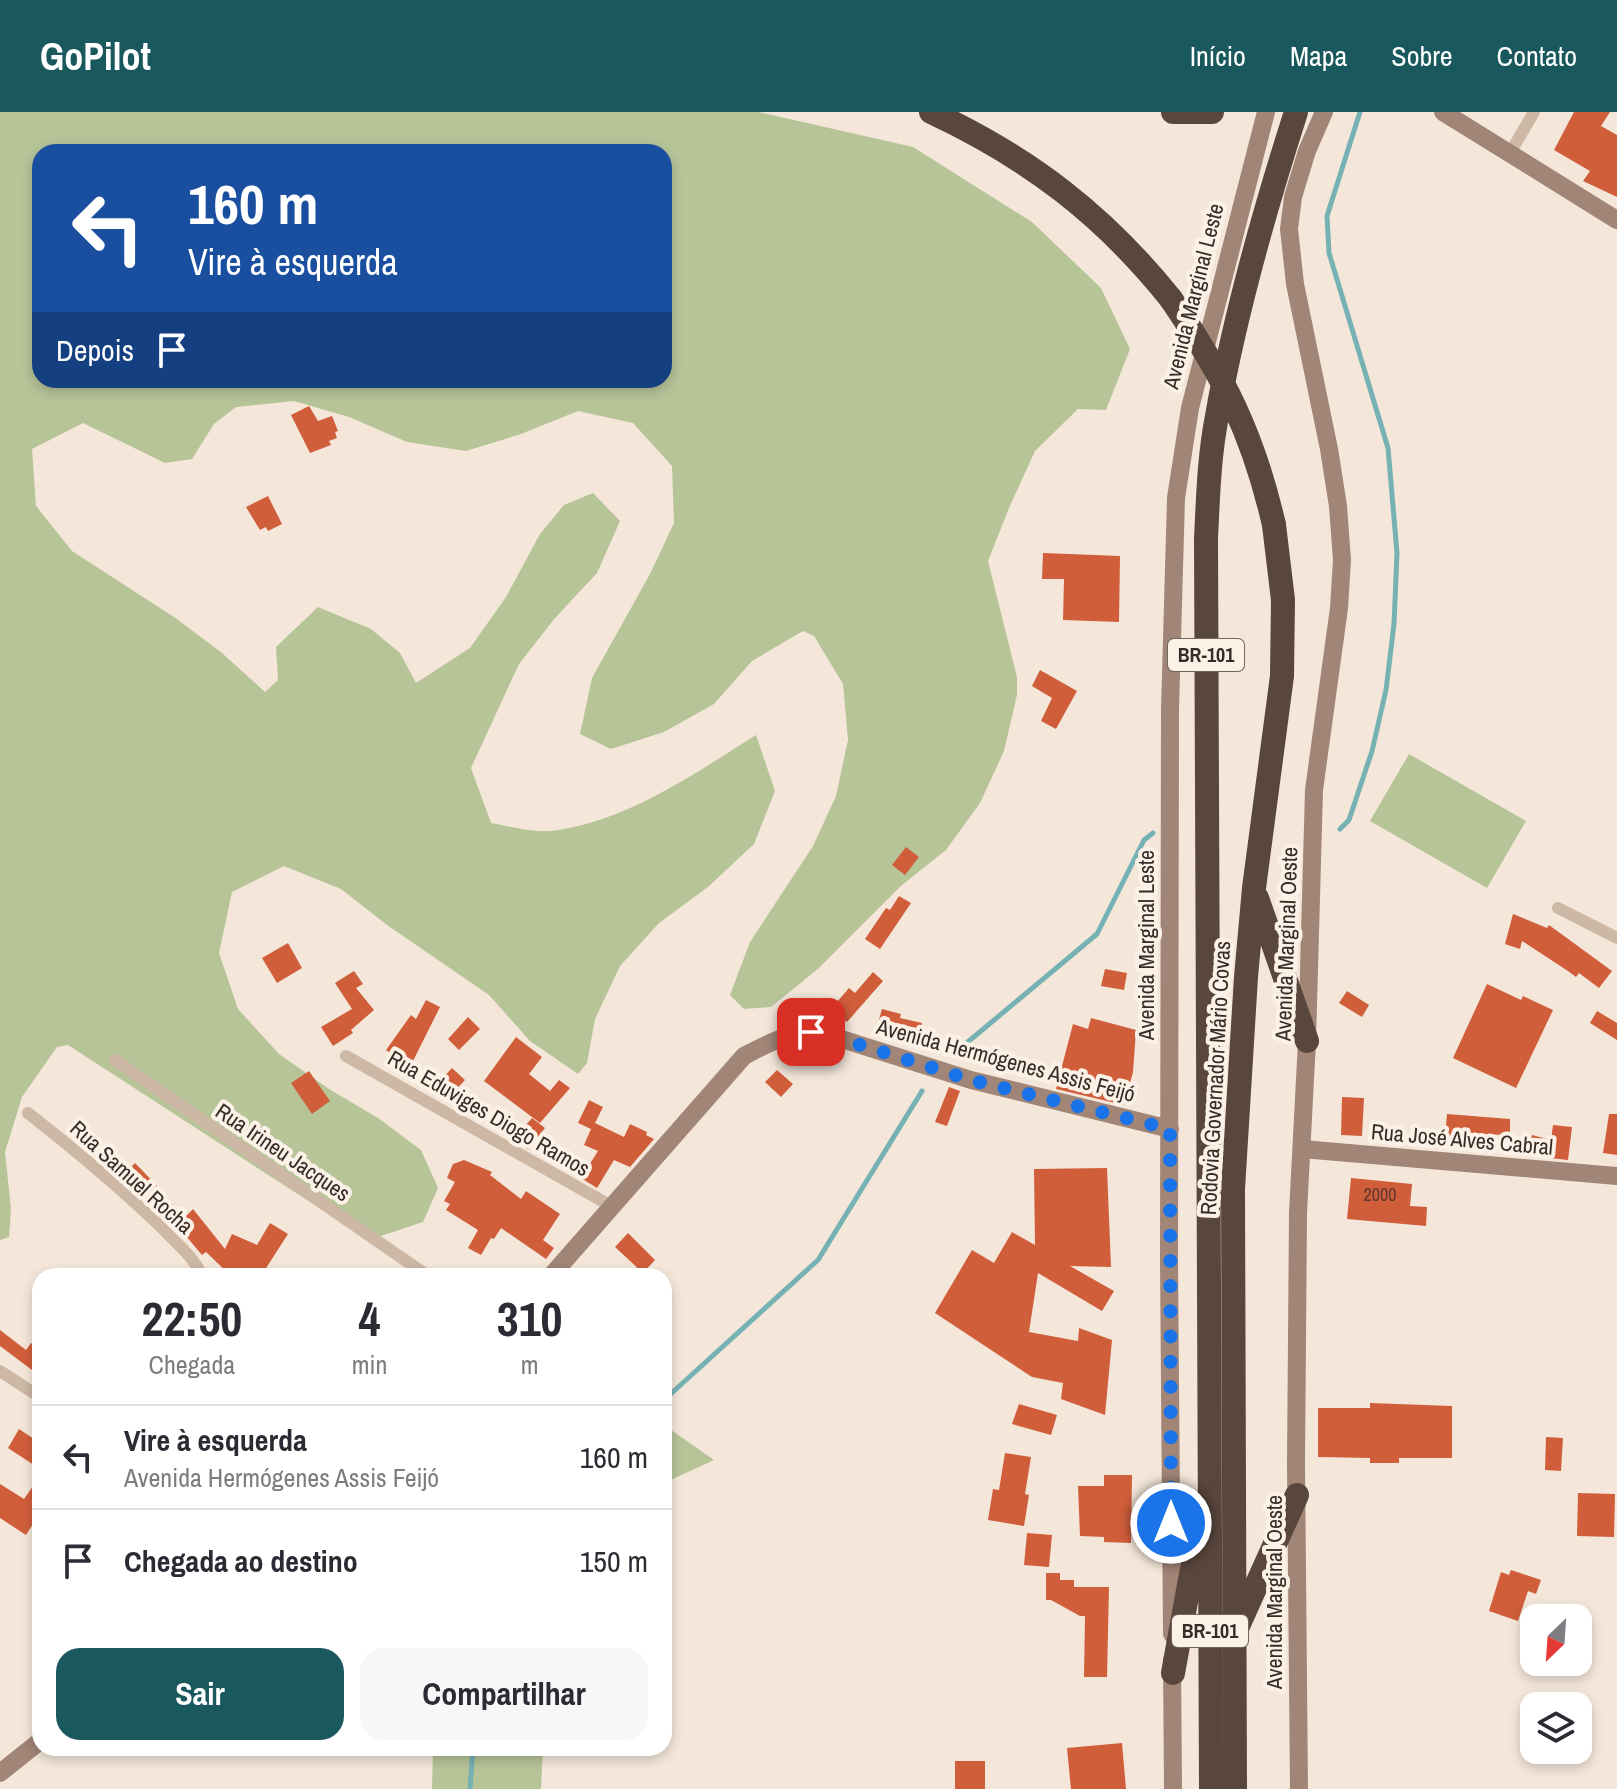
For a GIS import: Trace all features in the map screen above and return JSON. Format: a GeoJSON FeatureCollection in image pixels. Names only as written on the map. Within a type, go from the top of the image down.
{"type":"FeatureCollection","features":[{"type":"Feature","properties":{"kind":"highway","name":"Rodovia Governador Mário Covas"},"geometry":{"type":"LineString","coordinates":[[931,112],[1009,153],[1081,203],[1144,265],[1171,299],[1211,360],[1242,421],[1265,484],[1274,525],[1283,600],[1282,663],[1278,716],[1254,888],[1233,1189],[1235,1789]]}},
{"type":"Feature","properties":{"kind":"highway"},"geometry":{"type":"LineString","coordinates":[[1173,112],[1212,112]]}},
{"type":"Feature","properties":{"kind":"highway","name":"Rodovia Governador Mário Covas"},"geometry":{"type":"LineString","coordinates":[[1211,1789],[1206,644],[1209,493],[1216,417],[1226,370],[1270,194],[1296,112]]}},
{"type":"Feature","properties":{"kind":"highway"},"geometry":{"type":"LineString","coordinates":[[1254,888],[1307,1041]]}},
{"type":"Feature","properties":{"kind":"highway"},"geometry":{"type":"LineString","coordinates":[[1173,1673],[1209,1472]]}},
{"type":"Feature","properties":{"kind":"highway"},"geometry":{"type":"LineString","coordinates":[[1234,1635],[1297,1495]]}},
{"type":"Feature","properties":{"kind":"main road","name":"Avenida Marginal Leste"},"geometry":{"type":"LineString","coordinates":[[1173,1789],[1171,662],[1176,498],[1190,408],[1266,112]]}},
{"type":"Feature","properties":{"kind":"main road","name":"Avenida Marginal Oeste"},"geometry":{"type":"LineString","coordinates":[[1299,1789],[1298,1213],[1307,1041],[1314,790],[1339,608],[1342,560],[1338,506],[1295,284],[1289,229],[1296,185],[1324,112]]}},
{"type":"Feature","properties":{"kind":"main road"},"geometry":{"type":"LineString","coordinates":[[1443,112],[1617,220]]}},
{"type":"Feature","properties":{"kind":"main road","name":"Avenida Hermógenes Assis Feijó"},"geometry":{"type":"LineString","coordinates":[[558,1268],[744,1056],[787,1034],[811,1032],[832,1036],[971,1080],[1170,1129]]}},
{"type":"Feature","properties":{"kind":"main road","name":"Rua José Alves Cabral"},"geometry":{"type":"LineString","coordinates":[[1302,1149],[1617,1176]]}},
{"type":"Feature","properties":{"kind":"main road"},"geometry":{"type":"LineString","coordinates":[[0,1773],[32,1747]]}},
{"type":"Feature","properties":{"kind":"street"},"geometry":{"type":"LineString","coordinates":[[1510,153],[1534,112]]}},
{"type":"Feature","properties":{"kind":"street"},"geometry":{"type":"LineString","coordinates":[[1558,908],[1617,938]]}},
{"type":"Feature","properties":{"kind":"street","name":"Rua Eduviges Diogo Ramos"},"geometry":{"type":"LineString","coordinates":[[346,1056],[611,1206]]}},
{"type":"Feature","properties":{"kind":"street","name":"Rua Irineu Jacques"},"geometry":{"type":"LineString","coordinates":[[115,1060],[416,1268]]}},
{"type":"Feature","properties":{"kind":"street","name":"Rua Samuel Rocha"},"geometry":{"type":"LineString","coordinates":[[28,1113],[122,1189],[199,1268]]}},
{"type":"Feature","properties":{"kind":"street"},"geometry":{"type":"LineString","coordinates":[[0,1371],[32,1392]]}},
{"type":"Feature","properties":{"kind":"green space"},"geometry":{"type":"Polygon","coordinates":[[[0,112],[759,112],[913,147],[1032,222],[1101,288],[1130,349],[1106,410],[1078,409],[1035,451],[988,561],[1017,677],[1017,695],[1004,751],[980,803],[946,850],[902,885],[819,968],[771,1007],[744,1009],[730,995],[750,942],[813,846],[836,796],[848,740],[843,684],[814,636],[803,631],[752,661],[714,704],[664,732],[611,749],[580,734],[592,678],[650,574],[674,523],[672,466],[633,423],[578,411],[521,434],[466,451],[407,442],[349,417],[294,401],[236,407],[214,424],[192,459],[165,463],[83,423],[32,449],[36,506],[72,551],[174,617],[222,653],[265,692],[278,680],[276,647],[318,607],[371,629],[400,653],[416,683],[470,648],[506,597],[540,534],[564,505],[593,493],[620,521],[597,573],[555,618],[519,664],[471,768],[491,823],[551,831],[606,818],[658,794],[756,735],[775,791],[754,844],[708,887],[659,923],[620,966],[595,1019],[587,1063],[578,1074],[530,1041],[489,995],[387,925],[341,889],[284,866],[232,892],[219,953],[238,1009],[279,1054],[378,1118],[421,1150],[438,1188],[423,1222],[375,1238],[327,1213],[68,1045],[57,1047],[22,1097],[5,1152],[11,1209],[9,1237],[0,1240],[0,112]]]}},
{"type":"Feature","properties":{"kind":"green space"},"geometry":{"type":"Polygon","coordinates":[[[1409,754],[1526,821],[1487,888],[1370,821],[1409,754]]]}},
{"type":"Feature","properties":{"kind":"green space"},"geometry":{"type":"Polygon","coordinates":[[[672,1431],[714,1460],[672,1479],[672,1431]]]}},
{"type":"Feature","properties":{"kind":"green space"},"geometry":{"type":"Polygon","coordinates":[[[433,1756],[543,1756],[541,1789],[432,1789],[433,1756]]]}},
{"type":"Feature","properties":{"kind":"building"},"geometry":{"type":"Polygon","coordinates":[[[1574,112],[1610,112],[1601,126],[1617,135],[1617,197],[1583,181],[1590,171],[1554,150],[1574,112]]]}},
{"type":"Feature","properties":{"kind":"building"},"geometry":{"type":"Polygon","coordinates":[[[309,406],[318,421],[332,416],[338,431],[335,432],[337,438],[329,441],[331,445],[310,453],[291,415],[309,406]]]}},
{"type":"Feature","properties":{"kind":"building"},"geometry":{"type":"Polygon","coordinates":[[[268,496],[282,524],[268,531],[266,527],[260,530],[246,507],[268,496]]]}},
{"type":"Feature","properties":{"kind":"building"},"geometry":{"type":"Polygon","coordinates":[[[1043,553],[1120,556],[1119,622],[1063,620],[1064,579],[1042,579],[1043,553]]]}},
{"type":"Feature","properties":{"kind":"building"},"geometry":{"type":"Polygon","coordinates":[[[1040,670],[1077,691],[1056,729],[1041,721],[1052,698],[1032,686],[1040,670]]]}},
{"type":"Feature","properties":{"kind":"building"},"geometry":{"type":"Polygon","coordinates":[[[906,847],[919,857],[905,875],[892,865],[906,847]]]}},
{"type":"Feature","properties":{"kind":"building"},"geometry":{"type":"Polygon","coordinates":[[[899,896],[911,903],[880,949],[865,939],[886,908],[890,910],[899,896]]]}},
{"type":"Feature","properties":{"kind":"building"},"geometry":{"type":"Polygon","coordinates":[[[1513,914],[1547,928],[1549,925],[1612,971],[1599,988],[1579,973],[1576,977],[1522,941],[1520,949],[1505,944],[1513,914]]]}},
{"type":"Feature","properties":{"kind":"building"},"geometry":{"type":"Polygon","coordinates":[[[288,943],[302,968],[277,983],[262,958],[288,943]]]}},
{"type":"Feature","properties":{"kind":"building"},"geometry":{"type":"Polygon","coordinates":[[[1105,969],[1127,973],[1124,990],[1101,986],[1105,969]]]}},
{"type":"Feature","properties":{"kind":"building"},"geometry":{"type":"Polygon","coordinates":[[[354,971],[363,984],[356,988],[374,1010],[351,1030],[353,1033],[333,1046],[321,1027],[352,1009],[335,983],[354,971]]]}},
{"type":"Feature","properties":{"kind":"building"},"geometry":{"type":"Polygon","coordinates":[[[873,972],[883,981],[847,1022],[831,1009],[849,988],[855,993],[873,972]]]}},
{"type":"Feature","properties":{"kind":"building"},"geometry":{"type":"Polygon","coordinates":[[[1487,984],[1521,1000],[1523,996],[1553,1010],[1516,1088],[1453,1058],[1487,984]]]}},
{"type":"Feature","properties":{"kind":"building"},"geometry":{"type":"Polygon","coordinates":[[[1347,991],[1369,1005],[1362,1017],[1339,1003],[1347,991]]]}},
{"type":"Feature","properties":{"kind":"building"},"geometry":{"type":"Polygon","coordinates":[[[426,1000],[440,1007],[410,1067],[386,1050],[411,1015],[416,1019],[426,1000]]]}},
{"type":"Feature","properties":{"kind":"building"},"geometry":{"type":"Polygon","coordinates":[[[882,1009],[901,1014],[900,1018],[922,1023],[917,1044],[876,1030],[882,1009]]]}},
{"type":"Feature","properties":{"kind":"building"},"geometry":{"type":"Polygon","coordinates":[[[1597,1011],[1617,1023],[1617,1040],[1590,1023],[1597,1011]]]}},
{"type":"Feature","properties":{"kind":"building"},"geometry":{"type":"Polygon","coordinates":[[[468,1017],[480,1029],[459,1050],[448,1039],[468,1017]]]}},
{"type":"Feature","properties":{"kind":"building"},"geometry":{"type":"Polygon","coordinates":[[[1091,1018],[1136,1030],[1133,1072],[1124,1105],[1056,1089],[1073,1024],[1088,1029],[1091,1018]]]}},
{"type":"Feature","properties":{"kind":"building"},"geometry":{"type":"Polygon","coordinates":[[[516,1037],[542,1057],[529,1074],[550,1091],[559,1080],[570,1088],[540,1123],[484,1081],[516,1037]]]}},
{"type":"Feature","properties":{"kind":"building"},"geometry":{"type":"Polygon","coordinates":[[[452,1068],[465,1080],[451,1095],[438,1083],[452,1068]]]}},
{"type":"Feature","properties":{"kind":"building"},"geometry":{"type":"Polygon","coordinates":[[[777,1070],[793,1084],[781,1097],[765,1082],[777,1070]]]}},
{"type":"Feature","properties":{"kind":"building"},"geometry":{"type":"Polygon","coordinates":[[[309,1071],[330,1101],[312,1114],[291,1083],[309,1071]]]}},
{"type":"Feature","properties":{"kind":"building"},"geometry":{"type":"Polygon","coordinates":[[[949,1087],[960,1091],[947,1126],[935,1122],[949,1087]]]}},
{"type":"Feature","properties":{"kind":"building"},"geometry":{"type":"Polygon","coordinates":[[[1342,1097],[1364,1098],[1362,1136],[1341,1135],[1342,1097]]]}},
{"type":"Feature","properties":{"kind":"building"},"geometry":{"type":"Polygon","coordinates":[[[589,1100],[603,1107],[595,1123],[624,1137],[630,1124],[654,1139],[630,1167],[614,1160],[597,1188],[581,1178],[598,1151],[584,1145],[591,1129],[578,1123],[589,1100]]]}},
{"type":"Feature","properties":{"kind":"building"},"geometry":{"type":"Polygon","coordinates":[[[1447,1114],[1510,1119],[1510,1135],[1445,1137],[1447,1114]]]}},
{"type":"Feature","properties":{"kind":"building"},"geometry":{"type":"Polygon","coordinates":[[[1609,1114],[1617,1114],[1617,1155],[1603,1153],[1609,1114]]]}},
{"type":"Feature","properties":{"kind":"building"},"geometry":{"type":"Polygon","coordinates":[[[532,1118],[545,1128],[528,1149],[514,1139],[532,1118]]]}},
{"type":"Feature","properties":{"kind":"building"},"geometry":{"type":"Polygon","coordinates":[[[1553,1125],[1572,1127],[1568,1160],[1550,1158],[1528,1150],[1532,1135],[1551,1140],[1553,1125]]]}},
{"type":"Feature","properties":{"kind":"building"},"geometry":{"type":"Polygon","coordinates":[[[464,1160],[492,1172],[490,1175],[521,1199],[526,1191],[560,1214],[543,1240],[554,1248],[546,1259],[501,1228],[481,1255],[468,1248],[478,1230],[446,1210],[450,1204],[444,1201],[455,1182],[447,1178],[453,1164],[464,1160]]]}},
{"type":"Feature","properties":{"kind":"building"},"geometry":{"type":"Polygon","coordinates":[[[135,1163],[166,1195],[164,1197],[186,1216],[193,1209],[225,1249],[232,1234],[257,1245],[270,1223],[288,1234],[266,1268],[223,1268],[206,1252],[202,1255],[164,1210],[161,1213],[123,1176],[135,1163]]]}},
{"type":"Feature","properties":{"kind":"building"},"geometry":{"type":"Polygon","coordinates":[[[1107,1168],[1111,1267],[1070,1266],[1114,1291],[1102,1311],[1038,1273],[1029,1332],[1078,1341],[1079,1328],[1112,1340],[1105,1415],[1061,1399],[1063,1383],[1032,1377],[935,1313],[972,1250],[994,1263],[1012,1232],[1035,1245],[1034,1169],[1107,1168]]]}},
{"type":"Feature","properties":{"kind":"building"},"geometry":{"type":"Polygon","coordinates":[[[1351,1178],[1412,1184],[1410,1206],[1427,1207],[1426,1226],[1347,1219],[1351,1178]]]}},
{"type":"Feature","properties":{"kind":"building"},"geometry":{"type":"Polygon","coordinates":[[[628,1233],[655,1260],[648,1268],[638,1268],[615,1247],[628,1233]]]}},
{"type":"Feature","properties":{"kind":"building"},"geometry":{"type":"Polygon","coordinates":[[[0,1330],[26,1350],[31,1343],[32,1370],[0,1346],[0,1330]]]}},
{"type":"Feature","properties":{"kind":"building"},"geometry":{"type":"Polygon","coordinates":[[[1370,1403],[1452,1406],[1452,1458],[1399,1458],[1399,1463],[1370,1463],[1370,1458],[1318,1457],[1318,1408],[1370,1408],[1370,1403]]]}},
{"type":"Feature","properties":{"kind":"building"},"geometry":{"type":"Polygon","coordinates":[[[1019,1404],[1057,1415],[1051,1435],[1012,1424],[1019,1404]]]}},
{"type":"Feature","properties":{"kind":"building"},"geometry":{"type":"Polygon","coordinates":[[[19,1429],[32,1438],[32,1464],[8,1448],[19,1429]]]}},
{"type":"Feature","properties":{"kind":"building"},"geometry":{"type":"Polygon","coordinates":[[[1546,1437],[1563,1438],[1561,1471],[1545,1470],[1546,1437]]]}},
{"type":"Feature","properties":{"kind":"building"},"geometry":{"type":"Polygon","coordinates":[[[1005,1453],[1031,1457],[1024,1526],[988,1520],[993,1489],[999,1490],[1005,1453]]]}},
{"type":"Feature","properties":{"kind":"building"},"geometry":{"type":"Polygon","coordinates":[[[1104,1475],[1132,1475],[1131,1543],[1104,1542],[1104,1537],[1080,1536],[1078,1486],[1104,1486],[1104,1475]]]}},
{"type":"Feature","properties":{"kind":"building"},"geometry":{"type":"Polygon","coordinates":[[[0,1484],[24,1499],[32,1488],[32,1526],[26,1535],[0,1518],[0,1484]]]}},
{"type":"Feature","properties":{"kind":"building"},"geometry":{"type":"Polygon","coordinates":[[[1578,1493],[1615,1494],[1614,1537],[1577,1536],[1578,1493]]]}},
{"type":"Feature","properties":{"kind":"building"},"geometry":{"type":"Polygon","coordinates":[[[1027,1533],[1052,1535],[1049,1567],[1024,1565],[1027,1533]]]}},
{"type":"Feature","properties":{"kind":"building"},"geometry":{"type":"Polygon","coordinates":[[[1511,1570],[1541,1580],[1536,1594],[1528,1591],[1524,1604],[1520,1604],[1518,1621],[1489,1611],[1501,1572],[1509,1575],[1511,1570]]]}},
{"type":"Feature","properties":{"kind":"building"},"geometry":{"type":"Polygon","coordinates":[[[1046,1573],[1060,1573],[1060,1580],[1074,1580],[1074,1587],[1109,1587],[1107,1677],[1084,1677],[1085,1616],[1046,1600],[1046,1573]]]}},
{"type":"Feature","properties":{"kind":"building"},"geometry":{"type":"Polygon","coordinates":[[[1122,1743],[1126,1789],[1071,1789],[1067,1748],[1122,1743]]]}},
{"type":"Feature","properties":{"kind":"building"},"geometry":{"type":"Polygon","coordinates":[[[955,1761],[985,1761],[985,1789],[955,1789],[955,1761]]]}},
{"type":"Feature","properties":{"kind":"waterway"},"geometry":{"type":"LineString","coordinates":[[1340,829],[1349,820],[1372,751],[1386,690],[1394,624],[1397,553],[1388,448],[1329,253],[1327,216],[1360,112]]}},
{"type":"Feature","properties":{"kind":"waterway"},"geometry":{"type":"LineString","coordinates":[[957,1051],[1097,934],[1144,840],[1153,833]]}},
{"type":"Feature","properties":{"kind":"waterway"},"geometry":{"type":"LineString","coordinates":[[672,1393],[818,1260],[922,1091]]}},
{"type":"Feature","properties":{"kind":"waterway"},"geometry":{"type":"LineString","coordinates":[[470,1789],[472,1756]]}},
{"type":"Feature","properties":{"kind":"route"},"geometry":{"type":"LineString","coordinates":[[811,1032],[971,1080],[1170,1129],[1171,1523]]}}]}
